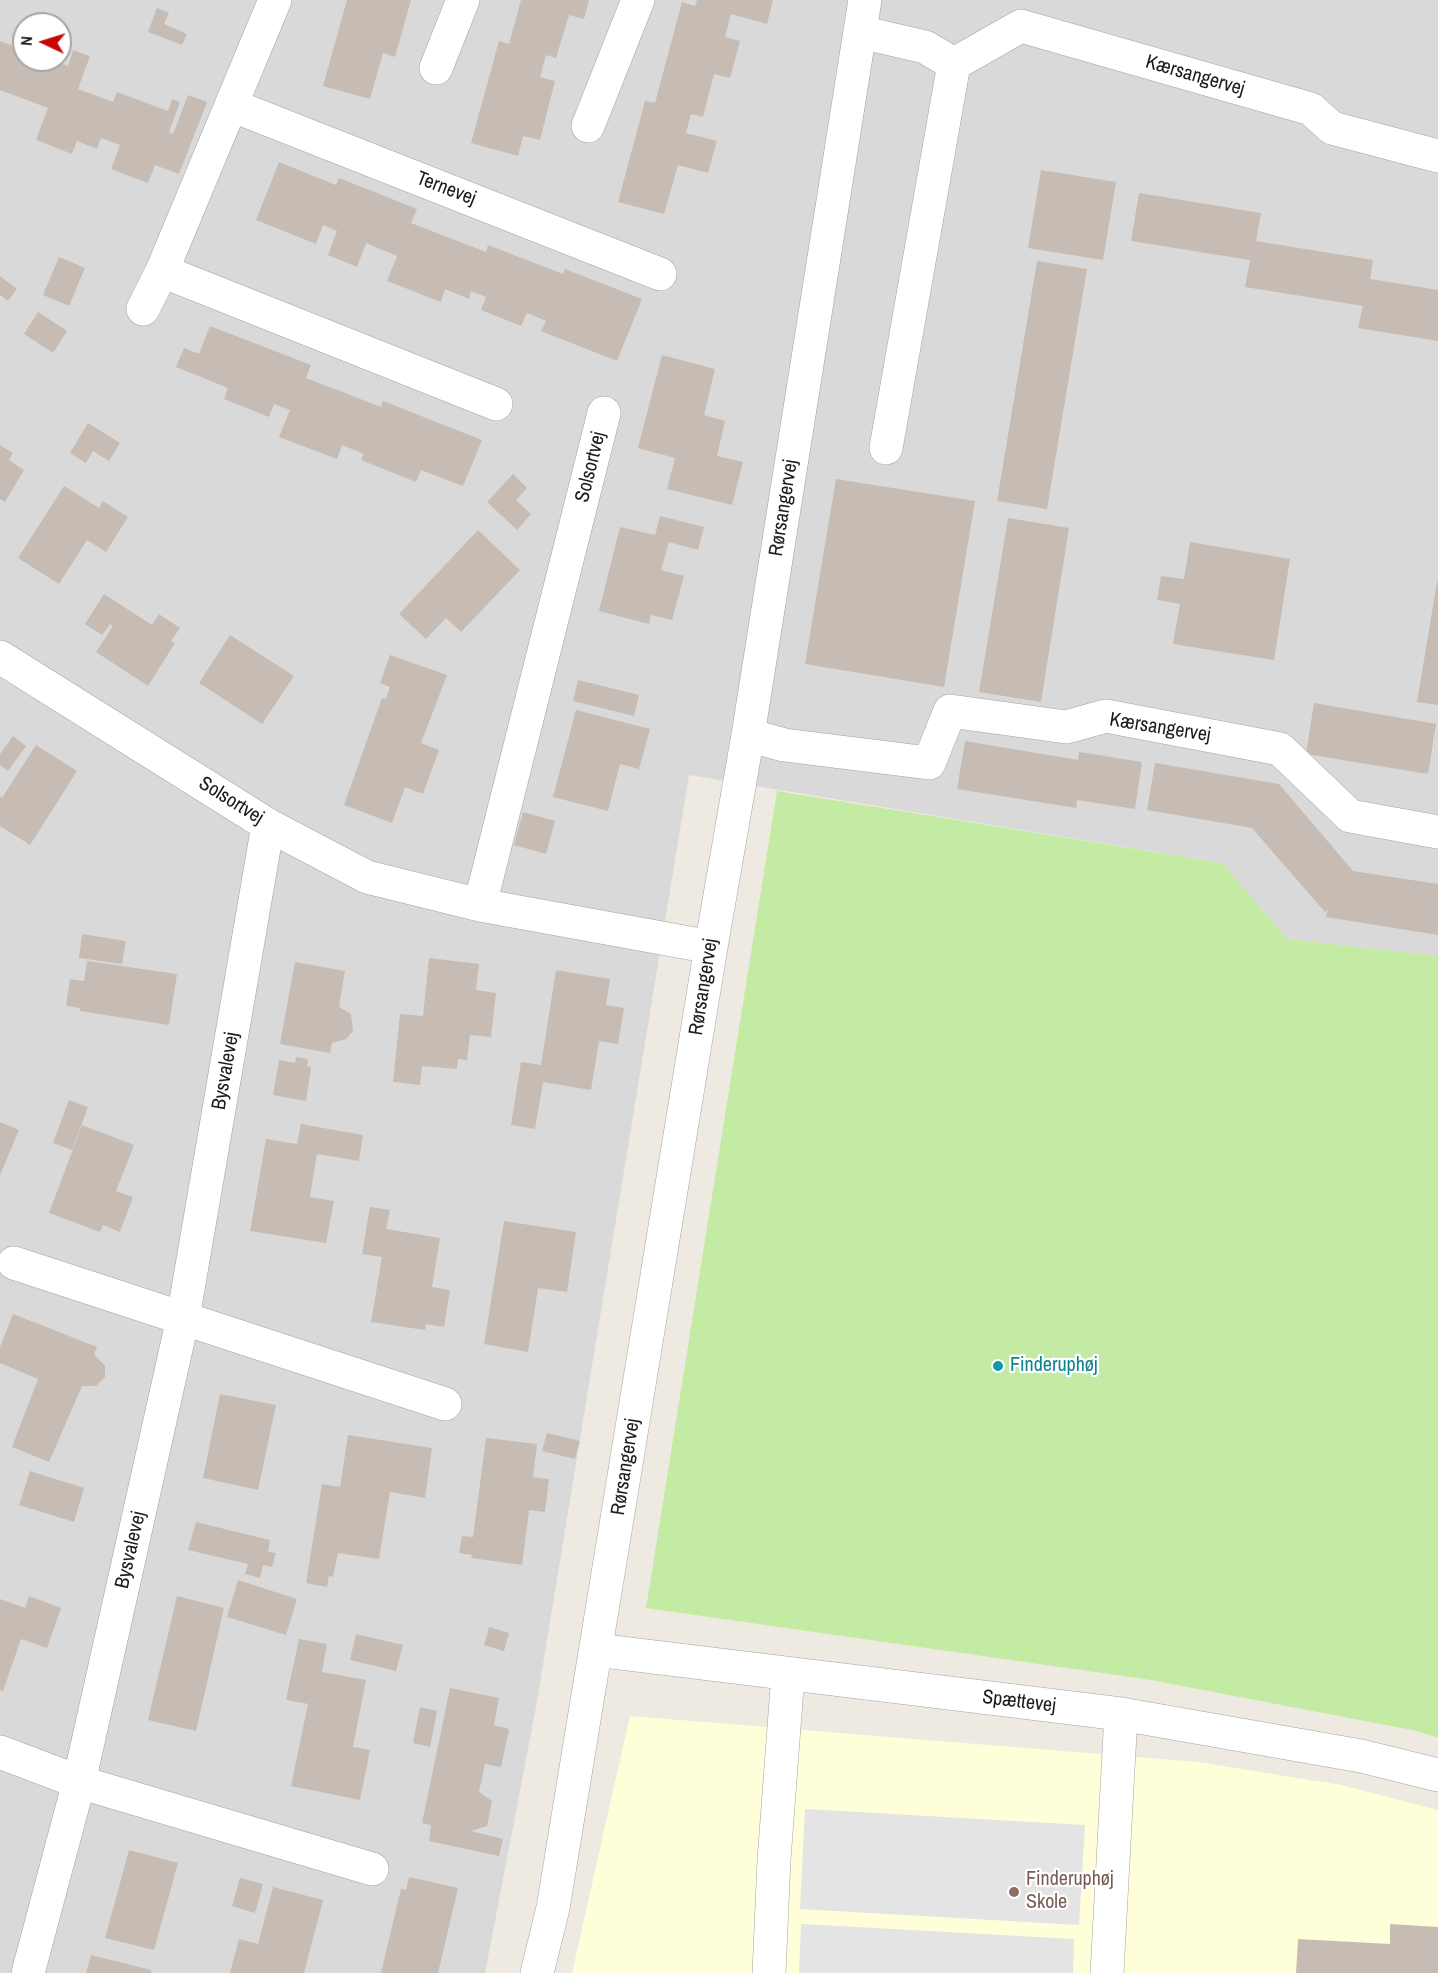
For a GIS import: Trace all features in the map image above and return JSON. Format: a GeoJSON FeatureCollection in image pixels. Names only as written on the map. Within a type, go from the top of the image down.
{"type":"FeatureCollection","features":[{"type":"Feature","properties":{"kind":"street"},"geometry":{"type":"LineString","coordinates":[[143,309],[162,272],[275,0]]}},
{"type":"Feature","properties":{"kind":"street"},"geometry":{"type":"LineString","coordinates":[[436,68],[463,0]]}},
{"type":"Feature","properties":{"kind":"street"},"geometry":{"type":"LineString","coordinates":[[588,126],[638,0]]}},
{"type":"Feature","properties":{"kind":"street","name":"Rørsangervej"},"geometry":{"type":"LineString","coordinates":[[537,1973],[553,1908],[596,1650],[748,735],[865,0]]}},
{"type":"Feature","properties":{"kind":"street","name":"Kærsangervej"},"geometry":{"type":"LineString","coordinates":[[954,64],[1021,26],[1311,109],[1332,128],[1438,156]]}},
{"type":"Feature","properties":{"kind":"street"},"geometry":{"type":"LineString","coordinates":[[860,32],[926,47],[954,64],[886,448]]}},
{"type":"Feature","properties":{"kind":"street","name":"Ternevej"},"geometry":{"type":"LineString","coordinates":[[231,105],[660,274]]}},
{"type":"Feature","properties":{"kind":"street"},"geometry":{"type":"LineString","coordinates":[[162,272],[496,404]]}},
{"type":"Feature","properties":{"kind":"street","name":"Solsortvej"},"geometry":{"type":"LineString","coordinates":[[480,905],[604,413]]}},
{"type":"Feature","properties":{"kind":"street","name":"Solsortvej"},"geometry":{"type":"LineString","coordinates":[[0,657],[268,825],[367,877],[480,905],[711,947]]}},
{"type":"Feature","properties":{"kind":"street","name":"Kærsangervej"},"geometry":{"type":"LineString","coordinates":[[748,735],[784,744],[929,763],[950,711],[1066,728],[1106,716],[1280,748],[1350,816],[1438,831]]}},
{"type":"Feature","properties":{"kind":"street","name":"Bysvalevej"},"geometry":{"type":"LineString","coordinates":[[28,1973],[79,1782],[183,1318],[268,825]]}},
{"type":"Feature","properties":{"kind":"street"},"geometry":{"type":"LineString","coordinates":[[14,1263],[446,1404]]}},
{"type":"Feature","properties":{"kind":"street","name":"Spættevej"},"geometry":{"type":"LineString","coordinates":[[596,1650],[1121,1714],[1361,1756],[1438,1775]]}},
{"type":"Feature","properties":{"kind":"street"},"geometry":{"type":"LineString","coordinates":[[769,1973],[774,1860],[788,1674]]}},
{"type":"Feature","properties":{"kind":"street"},"geometry":{"type":"LineString","coordinates":[[1107,1973],[1121,1714]]}},
{"type":"Feature","properties":{"kind":"street"},"geometry":{"type":"LineString","coordinates":[[0,1752],[79,1782],[372,1869]]}},
{"type":"Feature","properties":{"kind":"shaded area"},"geometry":{"type":"Polygon","coordinates":[[[0,0],[1438,0],[1438,956],[1287,939],[1222,863],[689,775],[536,1707],[485,1973],[0,1973],[0,0]]]}},
{"type":"Feature","properties":{"kind":"shaded area","name":"Finderuphøj Skole"},"geometry":{"type":"Polygon","coordinates":[[[630,1716],[1198,1762],[1341,1785],[1438,1810],[1438,1973],[572,1973],[630,1716]]]}},
{"type":"Feature","properties":{"kind":"shaded area"},"geometry":{"type":"Polygon","coordinates":[[[805,1809],[1085,1825],[1079,1925],[800,1909],[805,1809]]]}},
{"type":"Feature","properties":{"kind":"shaded area"},"geometry":{"type":"Polygon","coordinates":[[[801,1924],[1074,1939],[1073,1973],[799,1973],[801,1924]]]}},
{"type":"Feature","properties":{"kind":"green space"},"geometry":{"type":"Polygon","coordinates":[[[777,791],[1222,863],[1287,939],[1438,956],[1438,1738],[1417,1731],[1151,1680],[646,1608],[777,791]]]}},
{"type":"Feature","properties":{"kind":"building"},"geometry":{"type":"Polygon","coordinates":[[[347,0],[411,0],[395,57],[383,53],[370,99],[323,86],[347,0]]]}},
{"type":"Feature","properties":{"kind":"building"},"geometry":{"type":"Polygon","coordinates":[[[521,0],[589,0],[584,19],[569,15],[556,58],[546,55],[540,77],[555,81],[540,140],[523,136],[518,156],[471,143],[499,41],[509,44],[521,0]]]}},
{"type":"Feature","properties":{"kind":"building"},"geometry":{"type":"Polygon","coordinates":[[[697,0],[773,0],[767,24],[731,14],[725,37],[740,41],[730,78],[714,74],[703,117],[691,114],[686,133],[717,141],[708,173],[678,165],[664,214],[618,202],[645,101],[655,103],[682,2],[695,6],[697,0]]]}},
{"type":"Feature","properties":{"kind":"building"},"geometry":{"type":"Polygon","coordinates":[[[157,8],[169,13],[164,24],[187,34],[182,45],[148,32],[157,8]]]}},
{"type":"Feature","properties":{"kind":"building"},"geometry":{"type":"Polygon","coordinates":[[[0,41],[12,46],[12,72],[72,72],[73,50],[90,56],[78,89],[113,102],[117,92],[168,111],[172,99],[180,102],[169,132],[173,134],[188,95],[207,102],[179,174],[155,165],[148,183],[111,169],[120,145],[101,138],[97,149],[77,141],[72,154],[36,140],[48,108],[0,90],[0,41]]]}},
{"type":"Feature","properties":{"kind":"building"},"geometry":{"type":"Polygon","coordinates":[[[279,162],[336,185],[339,178],[417,209],[411,223],[486,252],[488,245],[563,274],[565,269],[642,299],[617,361],[541,331],[546,321],[527,313],[521,326],[481,310],[486,297],[471,291],[469,299],[445,289],[441,302],[387,281],[397,256],[366,243],[357,267],[328,255],[337,231],[323,225],[316,244],[256,220],[279,162]]]}},
{"type":"Feature","properties":{"kind":"building"},"geometry":{"type":"Polygon","coordinates":[[[1041,170],[1116,182],[1103,260],[1028,248],[1041,170]]]}},
{"type":"Feature","properties":{"kind":"building"},"geometry":{"type":"Polygon","coordinates":[[[1139,193],[1261,213],[1256,241],[1373,260],[1370,279],[1438,290],[1438,341],[1358,328],[1363,306],[1245,287],[1250,260],[1131,241],[1139,193]]]}},
{"type":"Feature","properties":{"kind":"building"},"geometry":{"type":"Polygon","coordinates":[[[59,257],[85,268],[69,306],[43,295],[59,257]]]}},
{"type":"Feature","properties":{"kind":"building"},"geometry":{"type":"Polygon","coordinates":[[[1037,261],[1087,269],[1047,509],[997,501],[1037,261]]]}},
{"type":"Feature","properties":{"kind":"building"},"geometry":{"type":"Polygon","coordinates":[[[0,276],[17,289],[8,301],[0,295],[0,276]]]}},
{"type":"Feature","properties":{"kind":"building"},"geometry":{"type":"Polygon","coordinates":[[[38,312],[67,331],[53,353],[24,334],[38,312]]]}},
{"type":"Feature","properties":{"kind":"building"},"geometry":{"type":"Polygon","coordinates":[[[210,326],[311,365],[306,378],[381,407],[383,401],[482,440],[463,486],[421,470],[416,482],[361,460],[364,454],[342,445],[337,459],[279,437],[290,410],[274,404],[269,417],[224,399],[228,388],[176,367],[184,348],[199,354],[210,326]]]}},
{"type":"Feature","properties":{"kind":"building"},"geometry":{"type":"Polygon","coordinates":[[[662,355],[715,369],[704,415],[725,421],[717,456],[743,462],[732,505],[667,489],[675,458],[638,448],[662,355]]]}},
{"type":"Feature","properties":{"kind":"building"},"geometry":{"type":"Polygon","coordinates":[[[88,423],[120,443],[109,461],[93,451],[86,463],[70,453],[88,423]]]}},
{"type":"Feature","properties":{"kind":"building"},"geometry":{"type":"Polygon","coordinates":[[[0,445],[13,453],[9,460],[24,470],[5,502],[0,499],[0,445]]]}},
{"type":"Feature","properties":{"kind":"building"},"geometry":{"type":"Polygon","coordinates":[[[513,474],[527,488],[516,500],[531,514],[517,530],[487,502],[513,474]]]}},
{"type":"Feature","properties":{"kind":"building"},"geometry":{"type":"Polygon","coordinates":[[[836,479],[975,501],[944,687],[805,664],[836,479]]]}},
{"type":"Feature","properties":{"kind":"building"},"geometry":{"type":"Polygon","coordinates":[[[64,486],[99,508],[103,501],[128,517],[106,552],[87,540],[59,584],[18,558],[64,486]]]}},
{"type":"Feature","properties":{"kind":"building"},"geometry":{"type":"Polygon","coordinates":[[[660,516],[704,527],[698,550],[669,542],[661,570],[684,576],[672,620],[651,615],[649,624],[599,611],[620,527],[655,535],[660,516]]]}},
{"type":"Feature","properties":{"kind":"building"},"geometry":{"type":"Polygon","coordinates":[[[1008,518],[1069,528],[1041,702],[979,692],[1008,518]]]}},
{"type":"Feature","properties":{"kind":"building"},"geometry":{"type":"Polygon","coordinates":[[[478,530],[520,570],[461,632],[446,618],[426,639],[399,614],[478,530]]]}},
{"type":"Feature","properties":{"kind":"building"},"geometry":{"type":"Polygon","coordinates":[[[1190,542],[1290,559],[1274,660],[1173,644],[1180,604],[1157,600],[1161,576],[1184,579],[1190,542]]]}},
{"type":"Feature","properties":{"kind":"building"},"geometry":{"type":"Polygon","coordinates":[[[1438,582],[1438,705],[1417,702],[1438,582]]]}},
{"type":"Feature","properties":{"kind":"building"},"geometry":{"type":"Polygon","coordinates":[[[104,594],[152,625],[159,614],[180,628],[171,641],[175,643],[148,686],[96,652],[113,626],[110,624],[102,635],[85,624],[104,594]]]}},
{"type":"Feature","properties":{"kind":"building"},"geometry":{"type":"Polygon","coordinates":[[[230,635],[294,676],[262,724],[199,683],[230,635]]]}},
{"type":"Feature","properties":{"kind":"building"},"geometry":{"type":"Polygon","coordinates":[[[390,655],[447,675],[421,743],[439,750],[423,794],[405,787],[392,823],[344,805],[382,698],[386,699],[390,687],[380,683],[390,655]]]}},
{"type":"Feature","properties":{"kind":"building"},"geometry":{"type":"Polygon","coordinates":[[[578,680],[639,695],[634,716],[573,701],[578,680]]]}},
{"type":"Feature","properties":{"kind":"building"},"geometry":{"type":"Polygon","coordinates":[[[1314,703],[1436,724],[1428,774],[1306,754],[1314,703]]]}},
{"type":"Feature","properties":{"kind":"building"},"geometry":{"type":"Polygon","coordinates":[[[576,710],[650,729],[639,769],[620,764],[608,811],[553,797],[576,710]]]}},
{"type":"Feature","properties":{"kind":"building"},"geometry":{"type":"Polygon","coordinates":[[[13,736],[26,746],[8,771],[0,765],[0,754],[13,736]]]}},
{"type":"Feature","properties":{"kind":"building"},"geometry":{"type":"Polygon","coordinates":[[[965,741],[1078,760],[1079,752],[1142,762],[1135,809],[1077,800],[1076,808],[957,789],[965,741]]]}},
{"type":"Feature","properties":{"kind":"building"},"geometry":{"type":"Polygon","coordinates":[[[36,745],[77,771],[30,845],[0,826],[0,796],[2,798],[36,745]]]}},
{"type":"Feature","properties":{"kind":"building"},"geometry":{"type":"Polygon","coordinates":[[[1155,763],[1279,784],[1353,871],[1438,884],[1438,935],[1326,917],[1328,909],[1325,912],[1252,828],[1147,810],[1155,763]]]}},
{"type":"Feature","properties":{"kind":"building"},"geometry":{"type":"Polygon","coordinates":[[[523,812],[555,821],[546,854],[514,845],[523,812]]]}},
{"type":"Feature","properties":{"kind":"building"},"geometry":{"type":"Polygon","coordinates":[[[82,934],[126,941],[122,964],[79,958],[82,934]]]}},
{"type":"Feature","properties":{"kind":"building"},"geometry":{"type":"Polygon","coordinates":[[[429,958],[479,964],[476,990],[496,993],[491,1037],[470,1035],[467,1060],[458,1059],[457,1069],[422,1066],[420,1085],[393,1082],[400,1014],[423,1016],[429,958]]]}},
{"type":"Feature","properties":{"kind":"building"},"geometry":{"type":"Polygon","coordinates":[[[87,961],[177,974],[169,1025],[80,1011],[80,1008],[66,1006],[70,979],[84,981],[87,961]]]}},
{"type":"Feature","properties":{"kind":"building"},"geometry":{"type":"Polygon","coordinates":[[[295,962],[345,971],[339,1007],[351,1014],[353,1031],[346,1039],[332,1043],[330,1053],[280,1044],[295,962]]]}},
{"type":"Feature","properties":{"kind":"building"},"geometry":{"type":"Polygon","coordinates":[[[556,970],[610,979],[606,1005],[624,1008],[618,1044],[599,1041],[591,1090],[543,1082],[535,1129],[511,1125],[521,1062],[541,1065],[556,970]]]}},
{"type":"Feature","properties":{"kind":"building"},"geometry":{"type":"Polygon","coordinates":[[[296,1057],[308,1059],[307,1066],[311,1067],[306,1101],[273,1095],[279,1060],[295,1063],[296,1057]]]}},
{"type":"Feature","properties":{"kind":"building"},"geometry":{"type":"Polygon","coordinates":[[[69,1100],[88,1107],[72,1150],[53,1143],[69,1100]]]}},
{"type":"Feature","properties":{"kind":"building"},"geometry":{"type":"Polygon","coordinates":[[[0,1122],[19,1130],[0,1175],[0,1122]]]}},
{"type":"Feature","properties":{"kind":"building"},"geometry":{"type":"Polygon","coordinates":[[[301,1124],[363,1135],[359,1161],[317,1154],[310,1197],[334,1201],[326,1243],[250,1231],[266,1139],[297,1144],[301,1124]]]}},
{"type":"Feature","properties":{"kind":"building"},"geometry":{"type":"Polygon","coordinates":[[[82,1125],[134,1145],[116,1191],[133,1197],[120,1232],[103,1225],[100,1232],[49,1213],[82,1125]]]}},
{"type":"Feature","properties":{"kind":"building"},"geometry":{"type":"Polygon","coordinates":[[[370,1207],[390,1210],[386,1229],[440,1238],[432,1287],[450,1290],[444,1327],[426,1324],[425,1330],[371,1322],[382,1257],[362,1254],[370,1207]]]}},
{"type":"Feature","properties":{"kind":"building"},"geometry":{"type":"Polygon","coordinates":[[[504,1221],[576,1232],[567,1292],[538,1288],[528,1352],[484,1344],[504,1221]]]}},
{"type":"Feature","properties":{"kind":"building"},"geometry":{"type":"Polygon","coordinates":[[[13,1314],[97,1347],[94,1354],[105,1366],[105,1377],[96,1386],[82,1386],[49,1462],[12,1447],[38,1379],[0,1363],[0,1347],[13,1314]]]}},
{"type":"Feature","properties":{"kind":"building"},"geometry":{"type":"Polygon","coordinates":[[[220,1394],[276,1405],[258,1490],[203,1478],[220,1394]]]}},
{"type":"Feature","properties":{"kind":"building"},"geometry":{"type":"Polygon","coordinates":[[[547,1433],[580,1441],[575,1459],[542,1451],[547,1433]]]}},
{"type":"Feature","properties":{"kind":"building"},"geometry":{"type":"Polygon","coordinates":[[[348,1435],[432,1448],[425,1498],[390,1492],[379,1559],[338,1553],[333,1577],[329,1576],[327,1587],[306,1583],[322,1484],[340,1487],[348,1435]]]}},
{"type":"Feature","properties":{"kind":"building"},"geometry":{"type":"Polygon","coordinates":[[[486,1438],[537,1444],[533,1477],[549,1479],[545,1512],[529,1510],[522,1565],[471,1558],[472,1555],[459,1553],[462,1536],[473,1537],[486,1438]]]}},
{"type":"Feature","properties":{"kind":"building"},"geometry":{"type":"Polygon","coordinates":[[[30,1471],[84,1488],[74,1522],[19,1505],[30,1471]]]}},
{"type":"Feature","properties":{"kind":"building"},"geometry":{"type":"Polygon","coordinates":[[[196,1522],[270,1540],[268,1552],[276,1553],[272,1567],[263,1565],[260,1578],[245,1574],[248,1564],[188,1550],[196,1522]]]}},
{"type":"Feature","properties":{"kind":"building"},"geometry":{"type":"Polygon","coordinates":[[[238,1580],[297,1599],[286,1635],[227,1617],[238,1580]]]}},
{"type":"Feature","properties":{"kind":"building"},"geometry":{"type":"Polygon","coordinates":[[[29,1596],[61,1608],[47,1648],[21,1639],[3,1691],[0,1690],[0,1599],[25,1608],[29,1596]]]}},
{"type":"Feature","properties":{"kind":"building"},"geometry":{"type":"Polygon","coordinates":[[[177,1596],[224,1608],[196,1731],[148,1720],[177,1596]]]}},
{"type":"Feature","properties":{"kind":"building"},"geometry":{"type":"Polygon","coordinates":[[[489,1627],[509,1633],[504,1651],[484,1645],[489,1627]]]}},
{"type":"Feature","properties":{"kind":"building"},"geometry":{"type":"Polygon","coordinates":[[[356,1634],[403,1645],[396,1671],[350,1660],[356,1634]]]}},
{"type":"Feature","properties":{"kind":"building"},"geometry":{"type":"Polygon","coordinates":[[[299,1639],[327,1644],[322,1672],[366,1680],[353,1747],[370,1750],[360,1800],[291,1786],[308,1704],[286,1700],[299,1639]]]}},
{"type":"Feature","properties":{"kind":"building"},"geometry":{"type":"Polygon","coordinates":[[[450,1688],[499,1698],[494,1725],[509,1729],[501,1767],[485,1764],[479,1792],[492,1801],[487,1826],[471,1831],[503,1839],[499,1856],[429,1841],[431,1825],[422,1823],[450,1688]]]}},
{"type":"Feature","properties":{"kind":"building"},"geometry":{"type":"Polygon","coordinates":[[[420,1707],[437,1711],[430,1747],[413,1743],[420,1707]]]}},
{"type":"Feature","properties":{"kind":"building"},"geometry":{"type":"Polygon","coordinates":[[[129,1850],[178,1863],[154,1950],[105,1938],[129,1850]]]}},
{"type":"Feature","properties":{"kind":"building"},"geometry":{"type":"Polygon","coordinates":[[[409,1877],[458,1888],[438,1973],[381,1973],[401,1889],[406,1890],[409,1877]]]}},
{"type":"Feature","properties":{"kind":"building"},"geometry":{"type":"Polygon","coordinates":[[[240,1878],[263,1884],[255,1913],[232,1906],[240,1878]]]}},
{"type":"Feature","properties":{"kind":"building"},"geometry":{"type":"Polygon","coordinates":[[[273,1887],[323,1900],[304,1973],[230,1973],[239,1939],[258,1944],[273,1887]]]}},
{"type":"Feature","properties":{"kind":"building"},"geometry":{"type":"Polygon","coordinates":[[[1390,1924],[1438,1927],[1438,1973],[1296,1973],[1298,1939],[1390,1944],[1390,1924]]]}},
{"type":"Feature","properties":{"kind":"building"},"geometry":{"type":"Polygon","coordinates":[[[91,1955],[151,1970],[151,1973],[86,1973],[91,1955]]]}},
{"type":"Feature","properties":{"kind":"place","name":"Finderuphøj"},"geometry":{"type":"Point","coordinates":[998,1366]}},
{"type":"Feature","properties":{"kind":"place","name":"Finderuphøj Skole"},"geometry":{"type":"Point","coordinates":[1014,1892]}}]}
